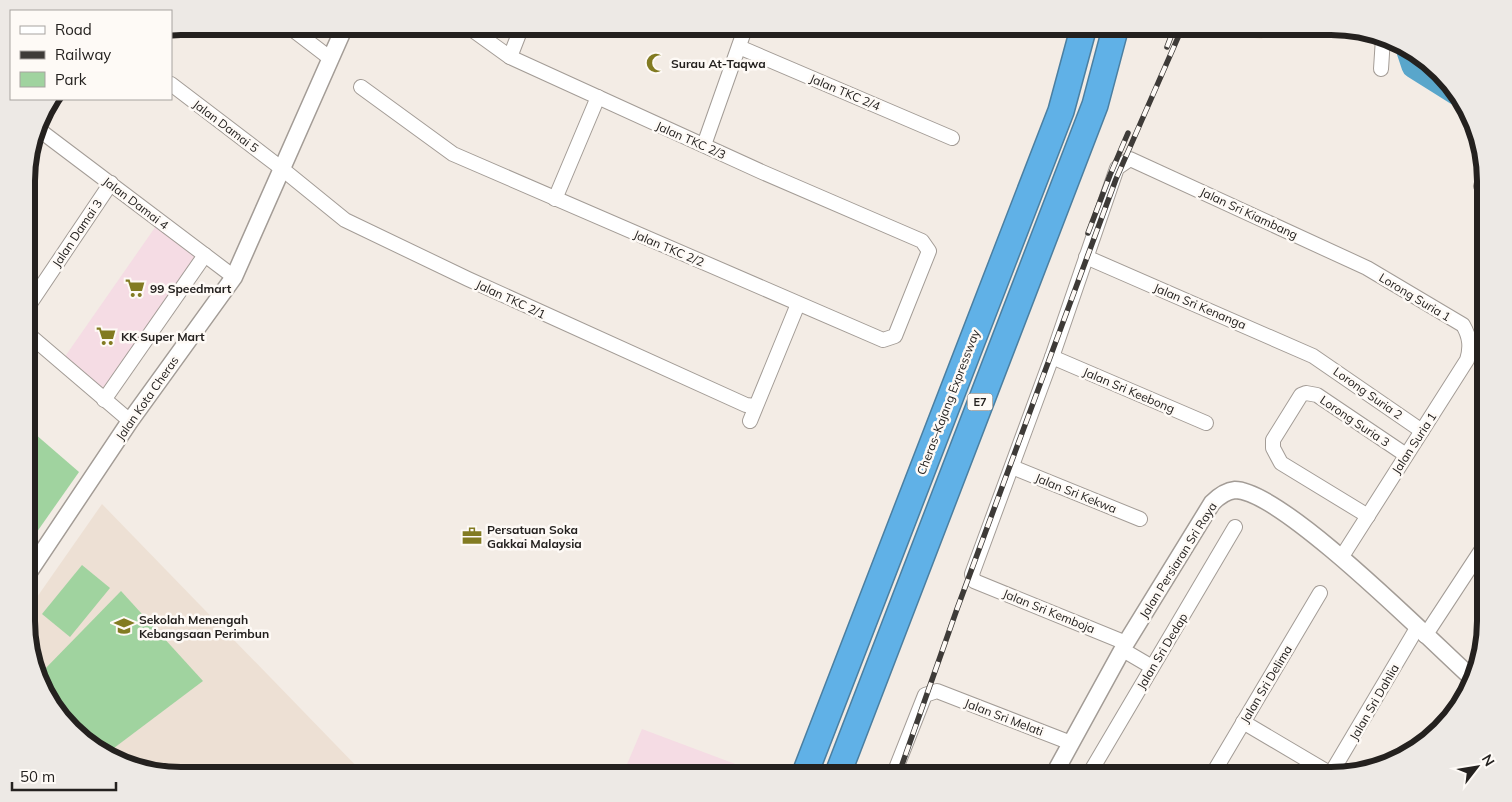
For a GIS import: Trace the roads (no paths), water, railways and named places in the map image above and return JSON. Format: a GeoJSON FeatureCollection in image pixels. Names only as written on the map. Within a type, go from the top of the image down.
{"type":"FeatureCollection","features":[{"type":"Feature","properties":{"kind":"highway","name":"Cheras–Kajang Expressway"},"geometry":{"type":"LineString","coordinates":[[807,767],[1061,111],[1082,35]]}},
{"type":"Feature","properties":{"kind":"highway","name":"E7"},"geometry":{"type":"LineString","coordinates":[[840,767],[1095,104],[1114,35]]}},
{"type":"Feature","properties":{"kind":"highway"},"geometry":{"type":"LineString","coordinates":[[794,767],[858,619],[875,592]]}},
{"type":"Feature","properties":{"kind":"street"},"geometry":{"type":"LineString","coordinates":[[300,35],[331,59]]}},
{"type":"Feature","properties":{"kind":"street","name":"Jalan Kota Cheras"},"geometry":{"type":"LineString","coordinates":[[35,564],[130,421],[234,277],[341,35]]}},
{"type":"Feature","properties":{"kind":"street","name":"Jalan TKC 2/3"},"geometry":{"type":"LineString","coordinates":[[479,35],[510,57],[922,241]]}},
{"type":"Feature","properties":{"kind":"street"},"geometry":{"type":"LineString","coordinates":[[510,57],[519,35]]}},
{"type":"Feature","properties":{"kind":"street"},"geometry":{"type":"LineString","coordinates":[[704,145],[743,35]]}},
{"type":"Feature","properties":{"kind":"street"},"geometry":{"type":"LineString","coordinates":[[1381,69],[1383,45]]}},
{"type":"Feature","properties":{"kind":"street","name":"Jalan TKC 2/4"},"geometry":{"type":"LineString","coordinates":[[739,47],[952,138]]}},
{"type":"Feature","properties":{"kind":"street","name":"Jalan Damai 5"},"geometry":{"type":"LineString","coordinates":[[172,85],[281,168]]}},
{"type":"Feature","properties":{"kind":"street","name":"Jalan TKC 2/2"},"geometry":{"type":"LineString","coordinates":[[361,88],[452,154],[883,340],[895,336],[929,251],[922,241]]}},
{"type":"Feature","properties":{"kind":"street"},"geometry":{"type":"LineString","coordinates":[[555,199],[598,97]]}},
{"type":"Feature","properties":{"kind":"street","name":"Jalan Damai 4"},"geometry":{"type":"LineString","coordinates":[[43,133],[234,277]]}},
{"type":"Feature","properties":{"kind":"street","name":"Jalan Sri Kiambang"},"geometry":{"type":"LineString","coordinates":[[1086,257],[1117,168],[1130,159],[1367,268]]}},
{"type":"Feature","properties":{"kind":"street","name":"Jalan TKC 2/1"},"geometry":{"type":"LineString","coordinates":[[281,168],[344,220],[628,353],[746,405],[755,406]]}},
{"type":"Feature","properties":{"kind":"street","name":"Jalan Damai 3"},"geometry":{"type":"LineString","coordinates":[[35,296],[111,183]]}},
{"type":"Feature","properties":{"kind":"street"},"geometry":{"type":"LineString","coordinates":[[104,400],[205,255]]}},
{"type":"Feature","properties":{"kind":"street"},"geometry":{"type":"LineString","coordinates":[[1012,467],[1052,358],[1086,257]]}},
{"type":"Feature","properties":{"kind":"street","name":"Jalan Sri Kenanga"},"geometry":{"type":"LineString","coordinates":[[1086,257],[1313,356]]}},
{"type":"Feature","properties":{"kind":"street","name":"Lorong Suria 1"},"geometry":{"type":"LineString","coordinates":[[1367,268],[1463,325]]}},
{"type":"Feature","properties":{"kind":"street"},"geometry":{"type":"LineString","coordinates":[[750,421],[798,304]]}},
{"type":"Feature","properties":{"kind":"street","name":"Jalan Suria 1"},"geometry":{"type":"LineString","coordinates":[[1341,558],[1468,360],[1470,348],[1469,335],[1463,325]]}},
{"type":"Feature","properties":{"kind":"street"},"geometry":{"type":"LineString","coordinates":[[35,340],[130,421]]}},
{"type":"Feature","properties":{"kind":"street","name":"Lorong Suria 2"},"geometry":{"type":"LineString","coordinates":[[1313,356],[1422,431]]}},
{"type":"Feature","properties":{"kind":"street","name":"Jalan Sri Keebong"},"geometry":{"type":"LineString","coordinates":[[1052,358],[1206,423]]}},
{"type":"Feature","properties":{"kind":"street","name":"Lorong Suria 3"},"geometry":{"type":"LineString","coordinates":[[1368,516],[1281,463],[1273,448],[1272,440],[1301,395],[1306,393],[1317,395],[1406,456]]}},
{"type":"Feature","properties":{"kind":"street","name":"Jalan Sri Kekwa"},"geometry":{"type":"LineString","coordinates":[[1012,467],[1140,519]]}},
{"type":"Feature","properties":{"kind":"street","name":"Jalan Sri Kemboja"},"geometry":{"type":"LineString","coordinates":[[1012,467],[972,578],[974,581],[1124,647],[1152,668]]}},
{"type":"Feature","properties":{"kind":"street","name":"Jalan Persiaran Sri Raya"},"geometry":{"type":"LineString","coordinates":[[1058,767],[1124,647],[1212,503],[1227,492],[1235,490],[1250,494],[1300,523],[1467,673]]}},
{"type":"Feature","properties":{"kind":"street","name":"Jalan Sri Dedap"},"geometry":{"type":"LineString","coordinates":[[1093,767],[1235,527]]}},
{"type":"Feature","properties":{"kind":"street","name":"Jalan Sri Dahlia"},"geometry":{"type":"LineString","coordinates":[[1336,767],[1421,632],[1477,556]]}},
{"type":"Feature","properties":{"kind":"street","name":"Jalan Sri Delima"},"geometry":{"type":"LineString","coordinates":[[1217,767],[1320,593]]}},
{"type":"Feature","properties":{"kind":"street","name":"Jalan Sri Melati"},"geometry":{"type":"LineString","coordinates":[[896,767],[924,696],[936,691],[1071,743]]}},
{"type":"Feature","properties":{"kind":"street"},"geometry":{"type":"LineString","coordinates":[[1243,722],[1318,767]]}},
{"type":"Feature","properties":{"kind":"waterway"},"geometry":{"type":"LineString","coordinates":[[1412,60],[1414,66],[1435,79]]}},
{"type":"Feature","properties":{"kind":"railway"},"geometry":{"type":"LineString","coordinates":[[1167,47],[1172,35]]}},
{"type":"Feature","properties":{"kind":"railway"},"geometry":{"type":"LineString","coordinates":[[901,767],[957,609],[1116,179],[1179,35]]}},
{"type":"Feature","properties":{"kind":"railway"},"geometry":{"type":"LineString","coordinates":[[1088,233],[1128,133]]}},
{"type":"Feature","properties":{"kind":"place","name":"Surau At-Taqwa"},"geometry":{"type":"Point","coordinates":[656,63]}},
{"type":"Feature","properties":{"kind":"place","name":"99 Speedmart"},"geometry":{"type":"Point","coordinates":[135,288]}},
{"type":"Feature","properties":{"kind":"place","name":"KK Super Mart"},"geometry":{"type":"Point","coordinates":[106,336]}},
{"type":"Feature","properties":{"kind":"place","name":"Persatuan Soka Gakkai Malaysia"},"geometry":{"type":"Point","coordinates":[472,536]}},
{"type":"Feature","properties":{"kind":"place","name":"Sekolah Menengah Kebangsaan Perimbun"},"geometry":{"type":"Point","coordinates":[124,626]}}]}
